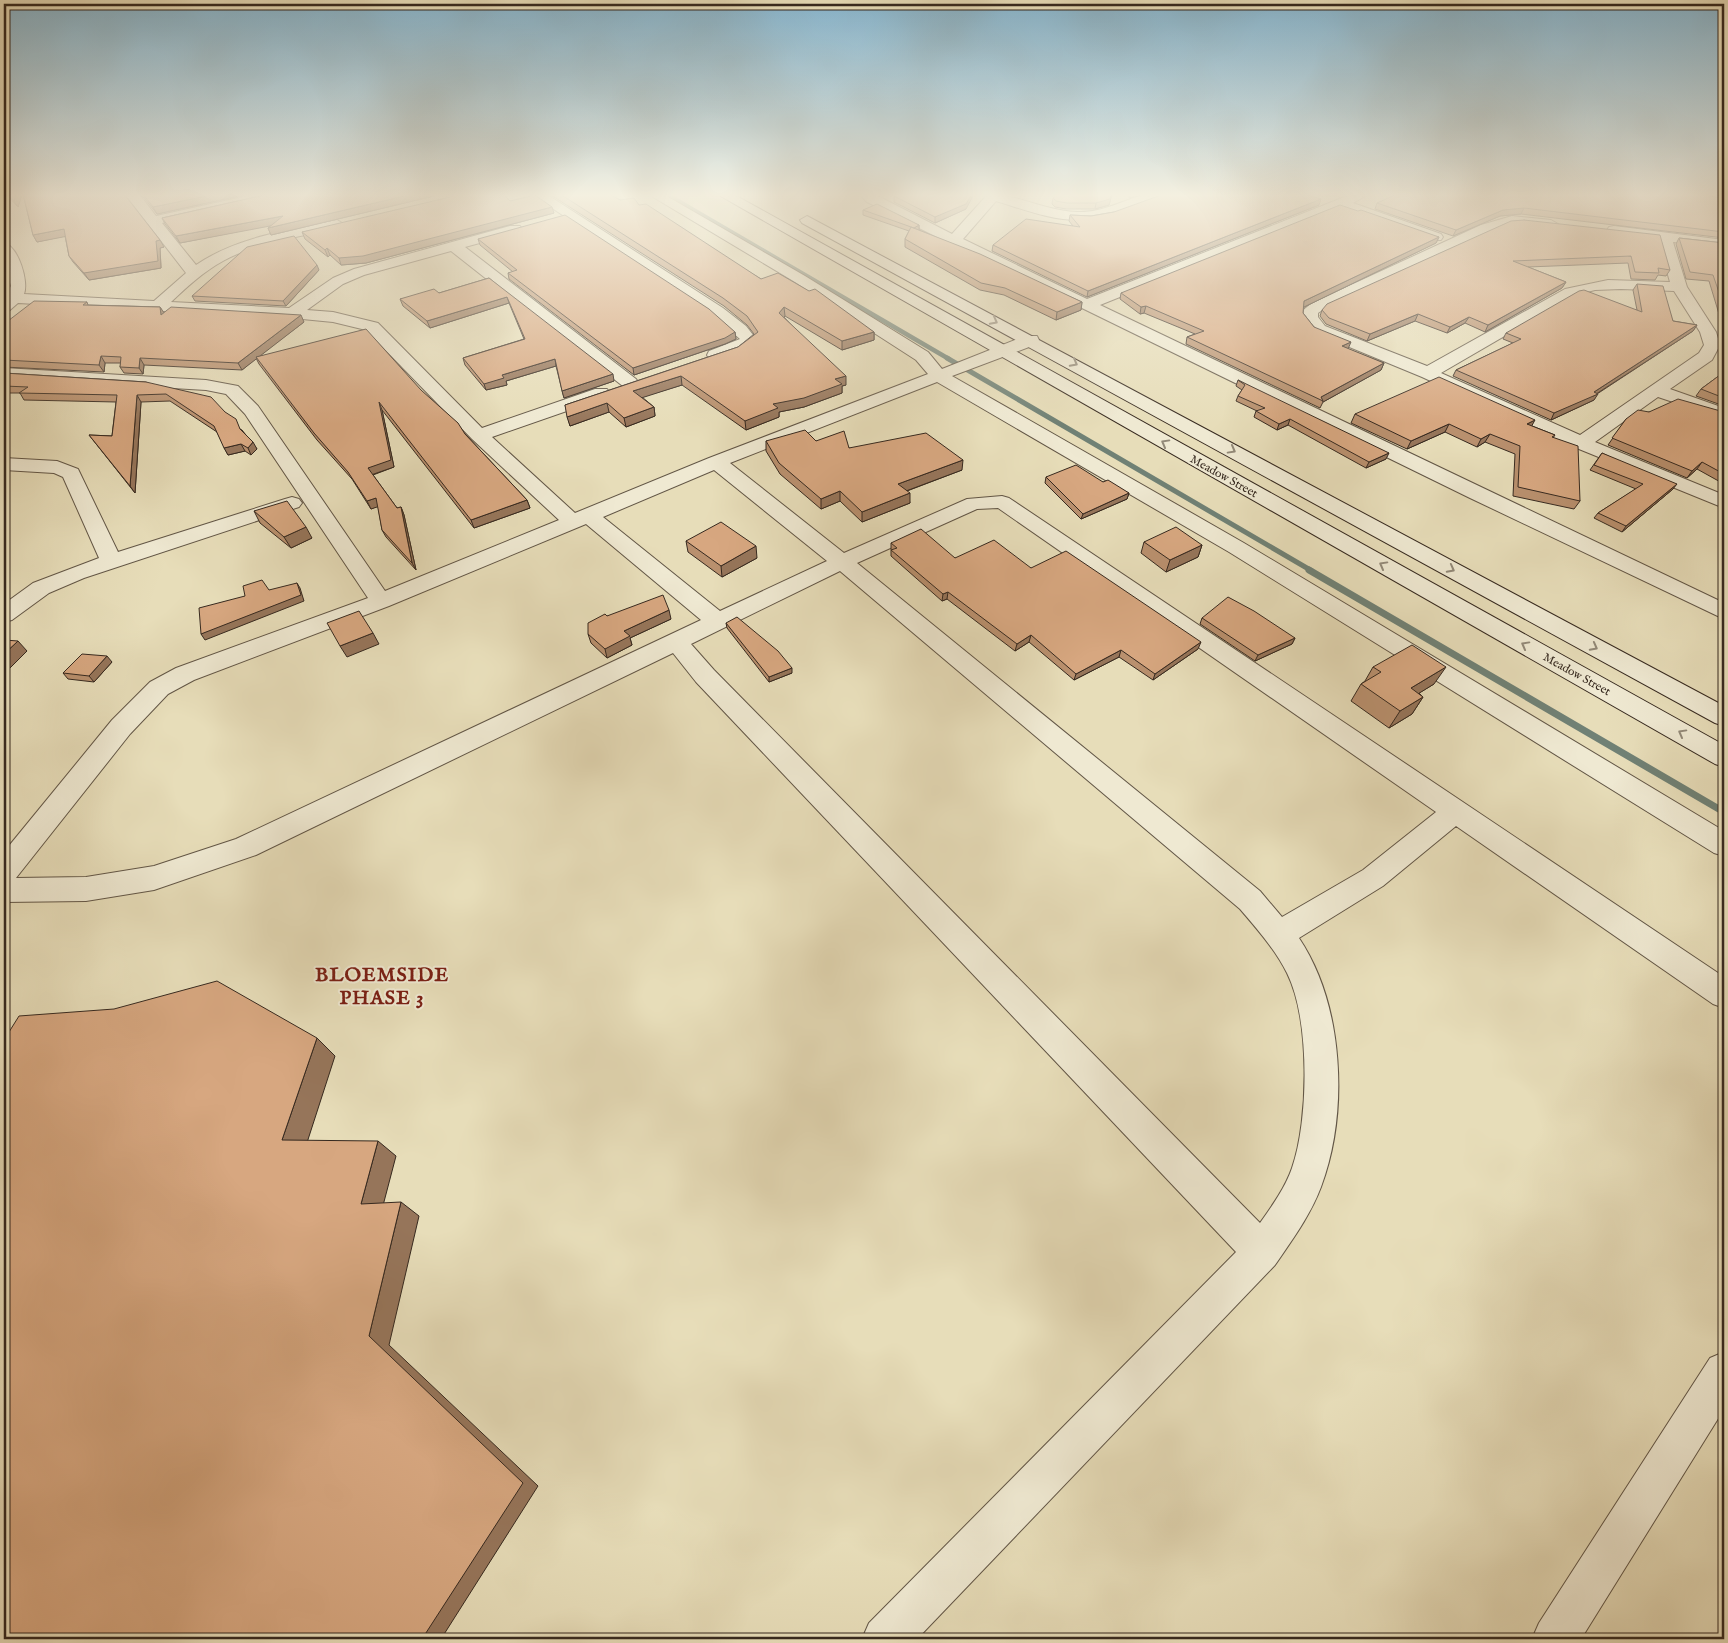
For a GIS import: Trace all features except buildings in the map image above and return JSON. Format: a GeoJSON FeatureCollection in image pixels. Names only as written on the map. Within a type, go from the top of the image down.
{"type":"FeatureCollection","features":[{"type":"Feature","properties":{"kind":"street"},"geometry":{"type":"LineString","coordinates":[[10,302],[20,288],[15,271]]}},
{"type":"Feature","properties":{"kind":"street"},"geometry":{"type":"LineString","coordinates":[[156,307],[198,271]]}},
{"type":"Feature","properties":{"kind":"street"},"geometry":{"type":"LineString","coordinates":[[292,313],[338,281],[367,271]]}},
{"type":"Feature","properties":{"kind":"street"},"geometry":{"type":"LineString","coordinates":[[486,271],[630,383]]}},
{"type":"Feature","properties":{"kind":"street"},"geometry":{"type":"LineString","coordinates":[[654,271],[717,311],[740,329],[749,340],[732,350],[704,359]]}},
{"type":"Feature","properties":{"kind":"street"},"geometry":{"type":"LineString","coordinates":[[786,271],[922,356],[943,374],[1332,604],[1724,845]]}},
{"type":"Feature","properties":{"kind":"street","name":"Meadow Street"},"geometry":{"type":"LineString","coordinates":[[855,271],[998,354],[1724,757]]}},
{"type":"Feature","properties":{"kind":"street","name":"Meadow Street"},"geometry":{"type":"LineString","coordinates":[[901,271],[1724,717]]}},
{"type":"Feature","properties":{"kind":"street"},"geometry":{"type":"LineString","coordinates":[[1018,271],[1724,612]]}},
{"type":"Feature","properties":{"kind":"street"},"geometry":{"type":"LineString","coordinates":[[1088,304],[1171,271]]}},
{"type":"Feature","properties":{"kind":"street"},"geometry":{"type":"LineString","coordinates":[[1395,271],[1310,311],[1310,318],[1319,329],[1428,373],[1581,443],[1724,502]]}},
{"type":"Feature","properties":{"kind":"street"},"geometry":{"type":"LineString","coordinates":[[1581,443],[1706,356],[1712,345],[1708,332],[1679,287],[1674,271]]}},
{"type":"Feature","properties":{"kind":"street"},"geometry":{"type":"LineString","coordinates":[[1428,373],[1570,292],[1584,286],[1621,284],[1679,287]]}},
{"type":"Feature","properties":{"kind":"street"},"geometry":{"type":"LineString","coordinates":[[10,302],[292,313],[333,317],[372,326],[479,435],[581,519],[716,621]]}},
{"type":"Feature","properties":{"kind":"street"},"geometry":{"type":"LineString","coordinates":[[4,872],[121,727],[159,688],[186,674],[226,657],[381,601],[716,462],[1031,340]]}},
{"type":"Feature","properties":{"kind":"street"},"geometry":{"type":"LineString","coordinates":[[4,374],[166,382],[206,385],[232,390],[252,410],[381,601]]}},
{"type":"Feature","properties":{"kind":"street"},"geometry":{"type":"LineString","coordinates":[[479,435],[649,377]]}},
{"type":"Feature","properties":{"kind":"street"},"geometry":{"type":"LineString","coordinates":[[1657,391],[1724,414]]}},
{"type":"Feature","properties":{"kind":"street"},"geometry":{"type":"LineString","coordinates":[[716,462],[842,562],[1250,900],[1279,934],[1303,975],[1315,1016],[1321,1079],[1318,1135],[1304,1187],[1262,1252],[885,1639]]}},
{"type":"Feature","properties":{"kind":"street"},"geometry":{"type":"LineString","coordinates":[[4,464],[57,467],[71,473],[112,562]]}},
{"type":"Feature","properties":{"kind":"street"},"geometry":{"type":"LineString","coordinates":[[4,615],[41,588],[76,573],[310,498]]}},
{"type":"Feature","properties":{"kind":"street"},"geometry":{"type":"LineString","coordinates":[[4,890],[86,889],[154,878],[246,847],[842,562],[974,503],[1002,502],[1724,994]]}},
{"type":"Feature","properties":{"kind":"street"},"geometry":{"type":"LineString","coordinates":[[676,641],[705,676],[1262,1252]]}},
{"type":"Feature","properties":{"kind":"street"},"geometry":{"type":"LineString","coordinates":[[1279,934],[1373,878],[1456,811]]}},
{"type":"Feature","properties":{"kind":"street"},"geometry":{"type":"LineString","coordinates":[[1555,1639],[1724,1372]]}},
{"type":"Feature","properties":{"kind":"waterway"},"geometry":{"type":"LineString","coordinates":[[798,271],[949,359]]}},
{"type":"Feature","properties":{"kind":"waterway"},"geometry":{"type":"LineString","coordinates":[[947,358],[1312,571]]}},
{"type":"Feature","properties":{"kind":"waterway"},"geometry":{"type":"LineString","coordinates":[[1309,570],[1724,812]]}},
{"type":"Feature","properties":{"kind":"district","name":"BLOEMSIDE PHASE 3"},"geometry":{"type":"Point","coordinates":[382,986]}}]}
